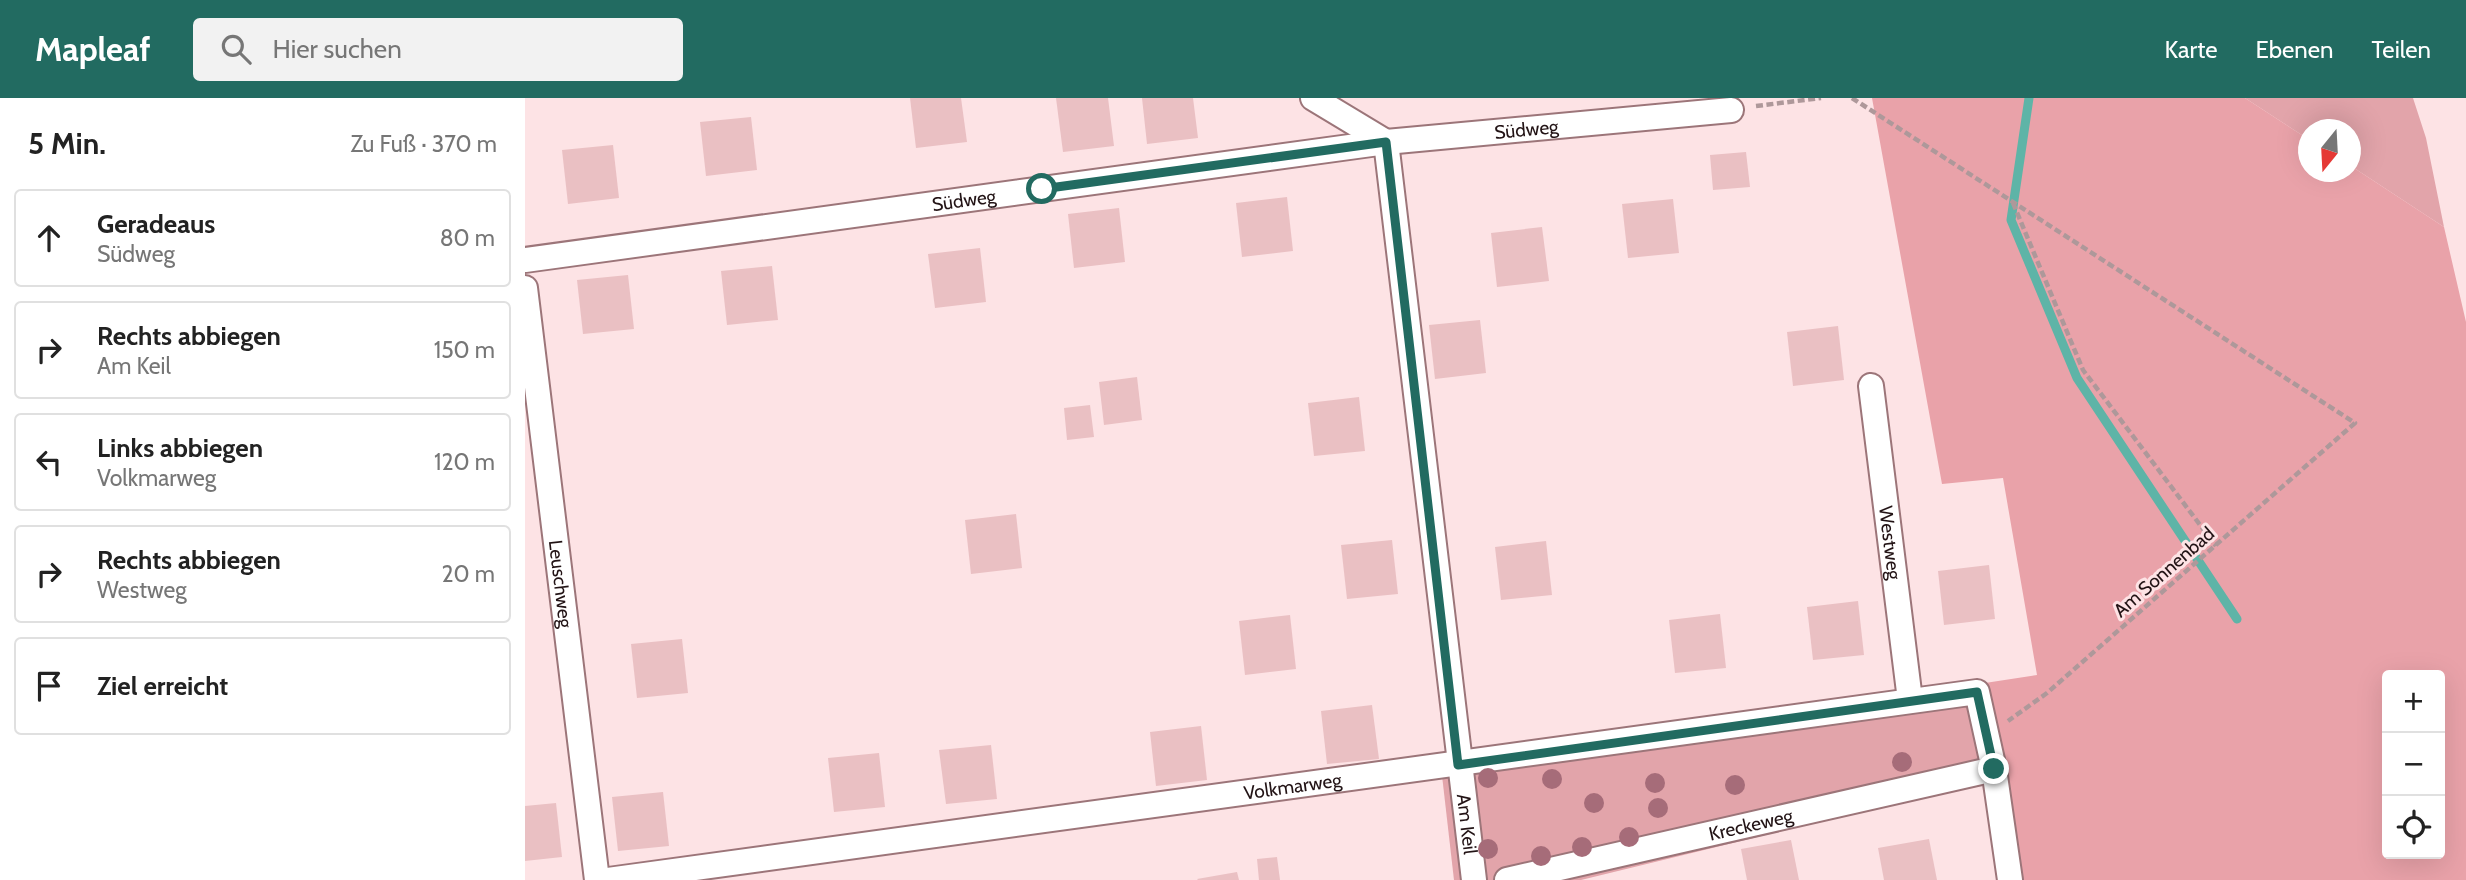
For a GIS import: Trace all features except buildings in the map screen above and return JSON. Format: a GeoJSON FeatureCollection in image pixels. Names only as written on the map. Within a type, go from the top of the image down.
{"type":"FeatureCollection","features":[{"type":"Feature","properties":{"kind":"street"},"geometry":{"type":"LineString","coordinates":[[1313,98],[1386,142]]}},
{"type":"Feature","properties":{"kind":"street","name":"Südweg"},"geometry":{"type":"LineString","coordinates":[[525,260],[1386,142],[1731,110]]}},
{"type":"Feature","properties":{"kind":"street","name":"Am Keil"},"geometry":{"type":"LineString","coordinates":[[1386,142],[1458,765],[1474,880]]}},
{"type":"Feature","properties":{"kind":"street","name":"Leuschweg"},"geometry":{"type":"LineString","coordinates":[[525,288],[597,880]]}},
{"type":"Feature","properties":{"kind":"street","name":"Westweg"},"geometry":{"type":"LineString","coordinates":[[1871,386],[1910,700]]}},
{"type":"Feature","properties":{"kind":"street","name":"Volkmarweg"},"geometry":{"type":"LineString","coordinates":[[608,880],[1977,692],[1987,736]]}},
{"type":"Feature","properties":{"kind":"street"},"geometry":{"type":"LineString","coordinates":[[1987,736],[2010,880]]}},
{"type":"Feature","properties":{"kind":"street","name":"Kreckeweg"},"geometry":{"type":"LineString","coordinates":[[1507,880],[1994,769]]}},
{"type":"Feature","properties":{"kind":"path"},"geometry":{"type":"LineString","coordinates":[[1731,110],[1821,98]]}},
{"type":"Feature","properties":{"kind":"path"},"geometry":{"type":"LineString","coordinates":[[1852,98],[2013,202],[2083,370],[2216,546]]}},
{"type":"Feature","properties":{"kind":"path","name":"Am Sonnenbad"},"geometry":{"type":"LineString","coordinates":[[1987,736],[2047,692],[2355,423],[2013,202]]}},
{"type":"Feature","properties":{"kind":"shaded area"},"geometry":{"type":"Polygon","coordinates":[[[1872,98],[2245,98],[2298,132],[2298,182],[2361,182],[2361,173],[2444,227],[2466,322],[2466,880],[2018,880],[1985,683],[2037,675],[2003,478],[1942,484],[1872,98]]]}},
{"type":"Feature","properties":{"kind":"shaded area"},"geometry":{"type":"Polygon","coordinates":[[[2245,98],[2413,98],[2426,138],[2444,227],[2361,173],[2361,119],[2298,119],[2298,132],[2245,98]]]}},
{"type":"Feature","properties":{"kind":"shaded area"},"geometry":{"type":"Polygon","coordinates":[[[1985,683],[2000,778],[1581,880],[1454,880],[1440,758],[1985,683]]]}},
{"type":"Feature","properties":{"kind":"waterway"},"geometry":{"type":"LineString","coordinates":[[2029,98],[2011,220],[2077,378],[2237,619]]}},
{"type":"Feature","properties":{"kind":"route"},"geometry":{"type":"LineString","coordinates":[[1042,189],[1386,142],[1458,765],[1977,692],[1994,769]]}}]}
